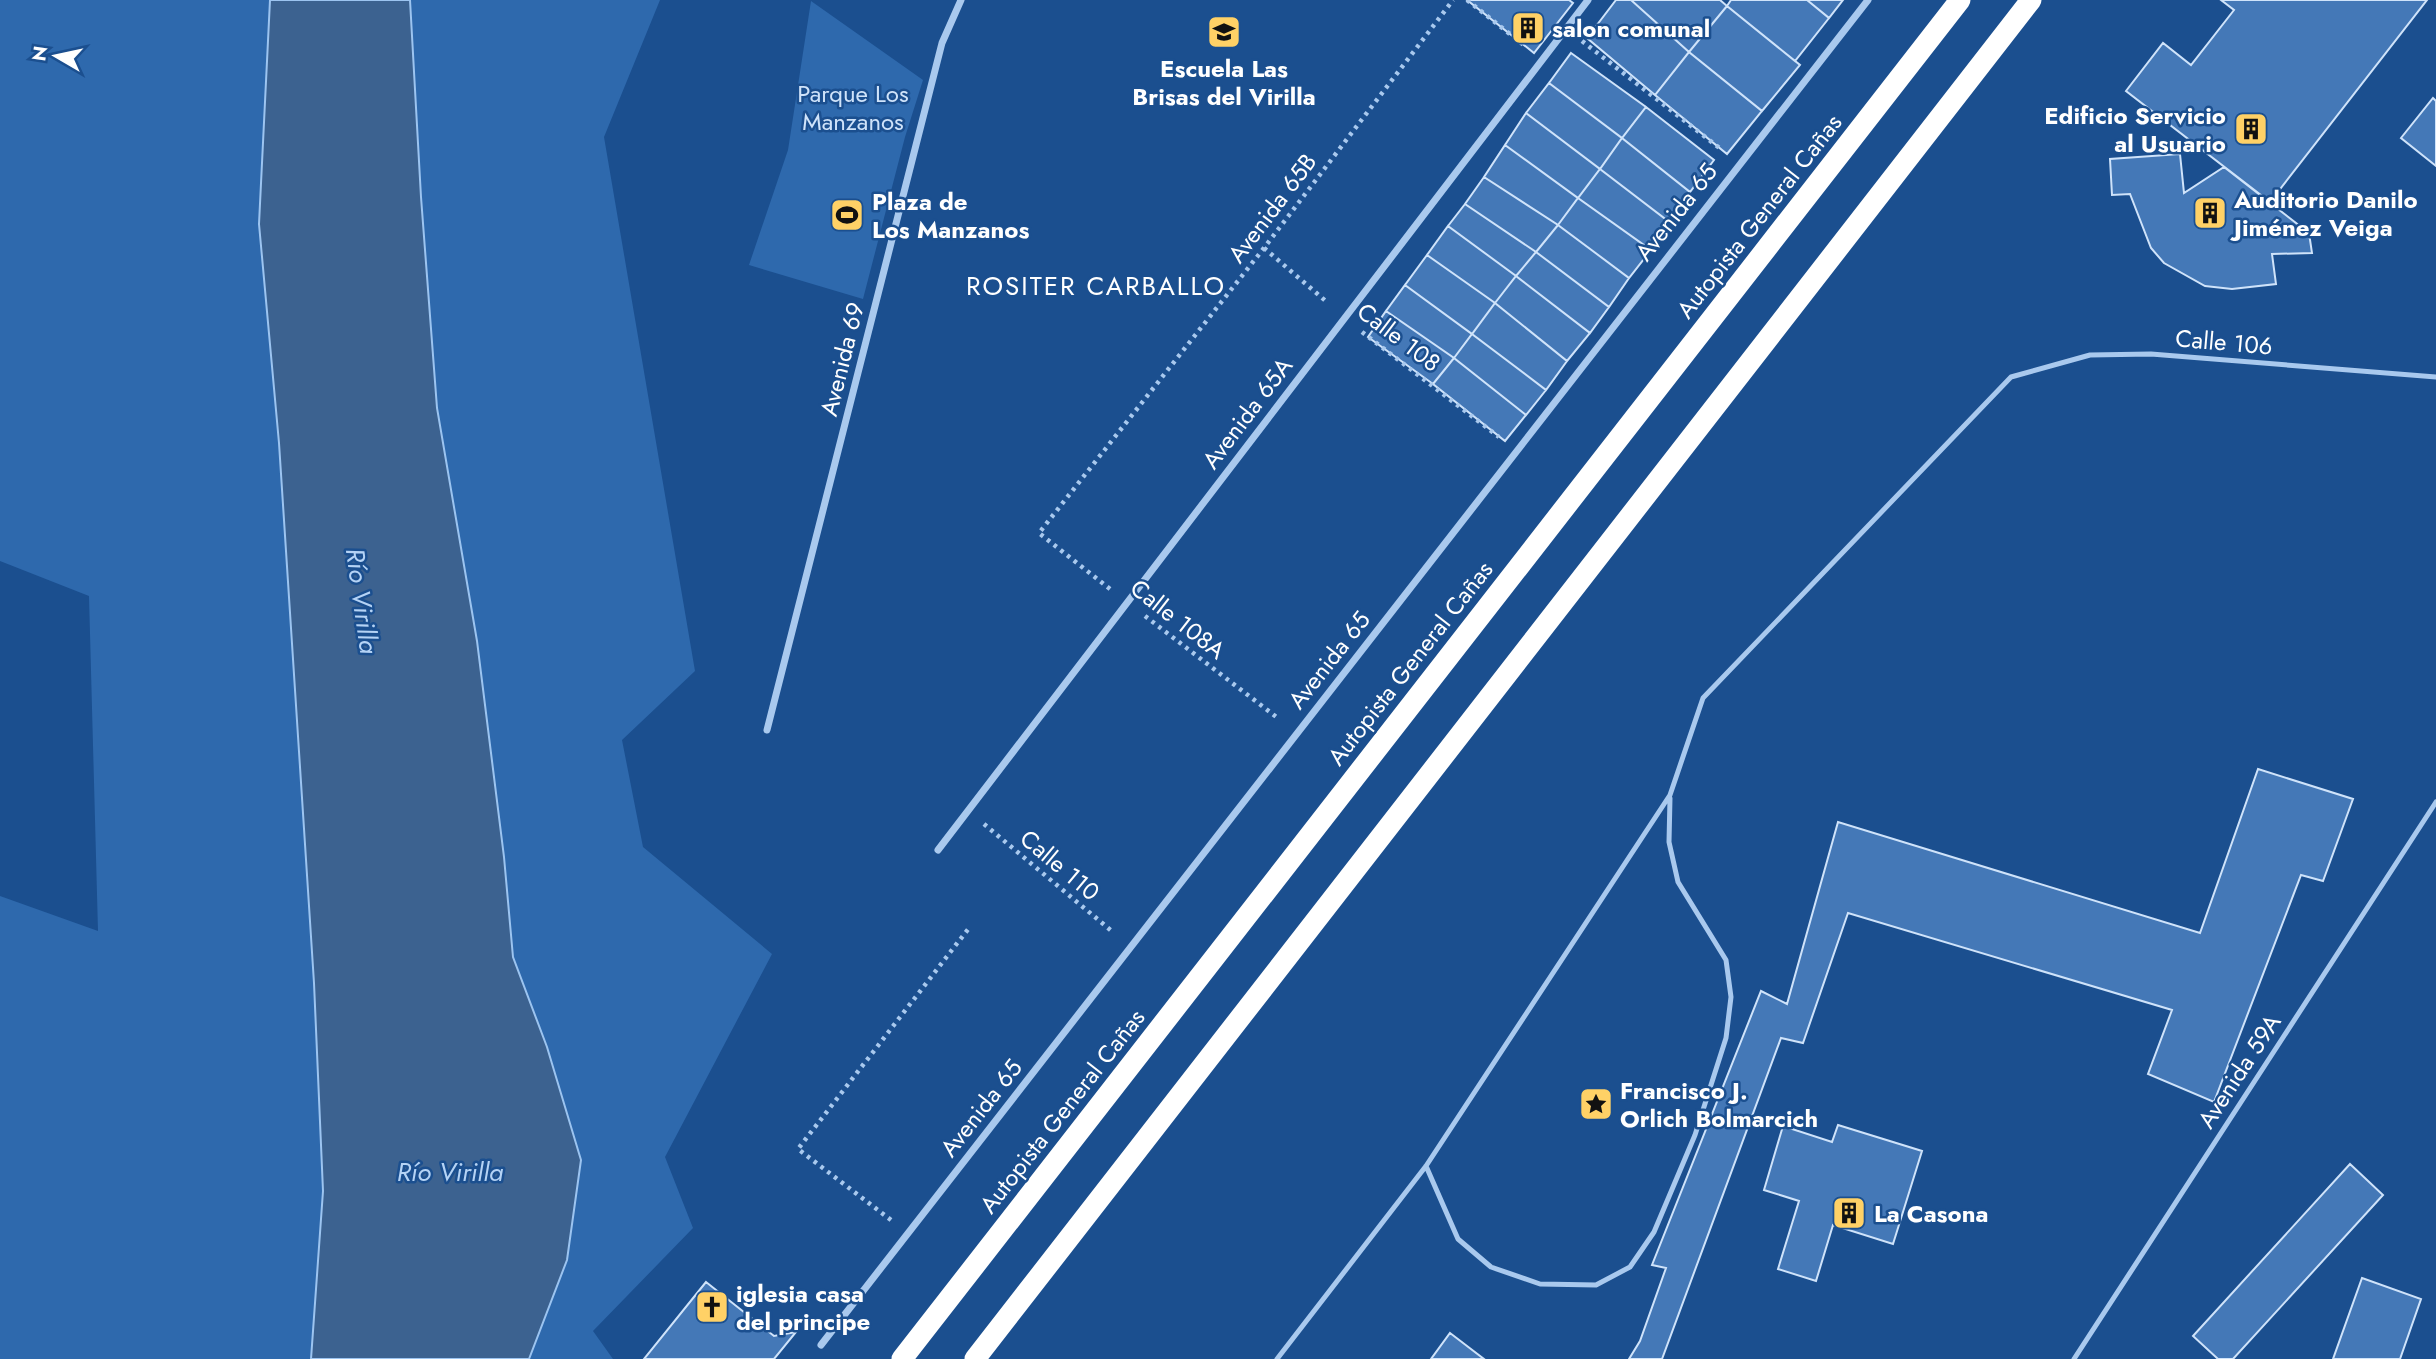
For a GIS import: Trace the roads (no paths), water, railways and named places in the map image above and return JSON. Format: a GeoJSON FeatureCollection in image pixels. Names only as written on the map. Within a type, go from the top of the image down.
{"type":"FeatureCollection","features":[{"type":"Feature","properties":{"kind":"highway","name":"Autopista General Cañas"},"geometry":{"type":"LineString","coordinates":[[902,1359],[1960,0]]}},
{"type":"Feature","properties":{"kind":"highway"},"geometry":{"type":"LineString","coordinates":[[975,1359],[2031,0]]}},
{"type":"Feature","properties":{"kind":"street","name":"Avenida 69"},"geometry":{"type":"LineString","coordinates":[[767,730],[942,43],[961,0]]}},
{"type":"Feature","properties":{"kind":"street","name":"Avenida 65A"},"geometry":{"type":"LineString","coordinates":[[938,850],[1588,0]]}},
{"type":"Feature","properties":{"kind":"street","name":"Avenida 65"},"geometry":{"type":"LineString","coordinates":[[821,1345],[1868,0]]}},
{"type":"Feature","properties":{"kind":"lane","name":"Calle 106"},"geometry":{"type":"LineString","coordinates":[[1670,795],[1703,698],[2011,377],[2090,355],[2151,354],[2436,377]]}},
{"type":"Feature","properties":{"kind":"lane"},"geometry":{"type":"LineString","coordinates":[[1277,1359],[1426,1167],[1670,795]]}},
{"type":"Feature","properties":{"kind":"lane"},"geometry":{"type":"LineString","coordinates":[[1426,1167],[1458,1238],[1491,1267],[1540,1284],[1596,1285],[1630,1267],[1654,1232],[1695,1135],[1726,1038],[1731,997],[1726,960],[1678,882],[1669,842],[1670,795]]}},
{"type":"Feature","properties":{"kind":"lane","name":"Avenida 59A"},"geometry":{"type":"LineString","coordinates":[[2074,1359],[2436,803]]}},
{"type":"Feature","properties":{"kind":"water","name":"Río Virilla"},"geometry":{"type":"Polygon","coordinates":[[[270,0],[410,0],[437,408],[477,641],[504,857],[513,957],[547,1047],[581,1160],[567,1260],[529,1359],[311,1359],[323,1191],[314,983],[279,443],[259,224],[270,0]]]}},
{"type":"Feature","properties":{"kind":"place","name":"salon comunal"},"geometry":{"type":"Point","coordinates":[1528,28]}},
{"type":"Feature","properties":{"kind":"place","name":"Escuela Las Brisas del Virilla"},"geometry":{"type":"Point","coordinates":[1224,32]}},
{"type":"Feature","properties":{"kind":"place","name":"Edificio Servicio al Usuario"},"geometry":{"type":"Point","coordinates":[2251,129]}},
{"type":"Feature","properties":{"kind":"place","name":"Auditorio Danilo Jiménez Veiga"},"geometry":{"type":"Point","coordinates":[2210,213]}},
{"type":"Feature","properties":{"kind":"place","name":"Plaza de Los Manzanos"},"geometry":{"type":"Point","coordinates":[847,215]}},
{"type":"Feature","properties":{"kind":"place","name":"Francisco J. Orlich Bolmarcich"},"geometry":{"type":"Point","coordinates":[1596,1104]}},
{"type":"Feature","properties":{"kind":"place","name":"La Casona"},"geometry":{"type":"Point","coordinates":[1849,1213]}},
{"type":"Feature","properties":{"kind":"place","name":"iglesia casa del principe"},"geometry":{"type":"Point","coordinates":[712,1307]}},
{"type":"Feature","properties":{"kind":"district","name":"ROSITER CARBALLO"},"geometry":{"type":"Point","coordinates":[1096,286]}},
{"type":"Feature","properties":{"kind":"park label","name":"Parque Los Manzanos"},"geometry":{"type":"Point","coordinates":[853,107]}}]}
